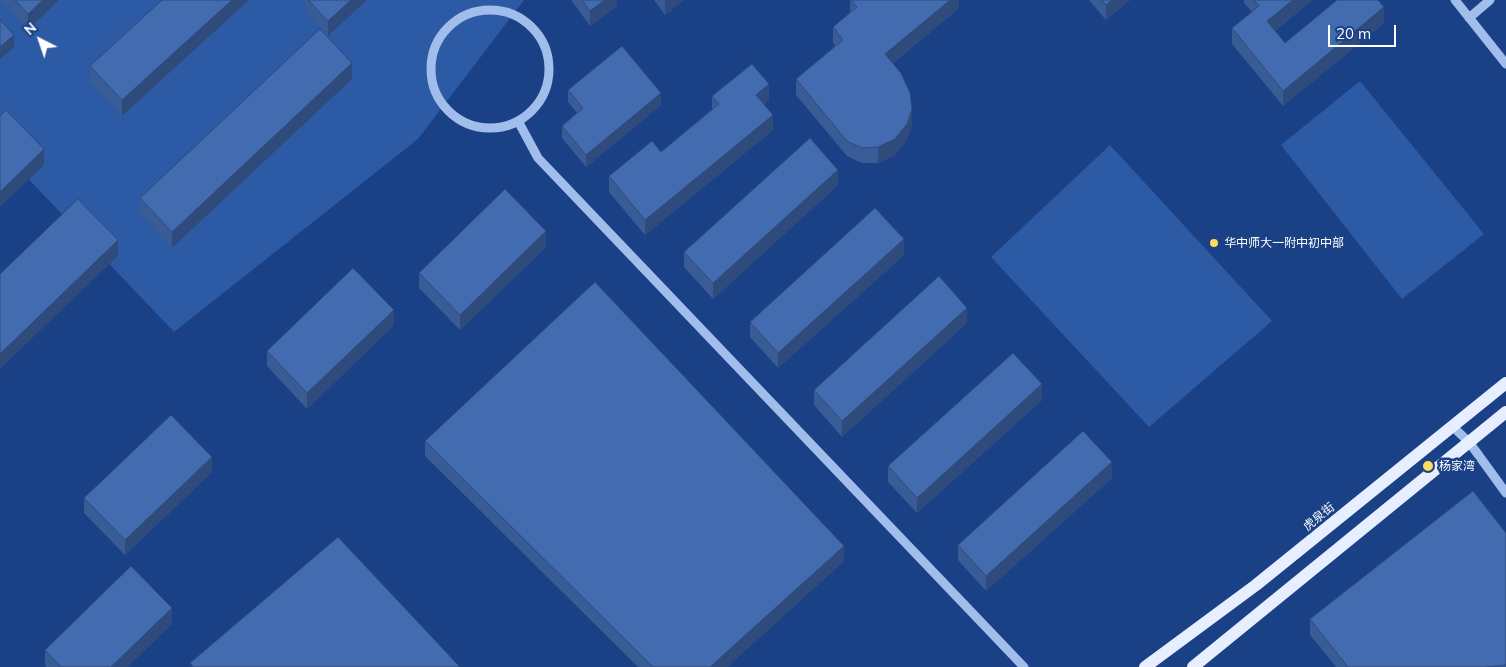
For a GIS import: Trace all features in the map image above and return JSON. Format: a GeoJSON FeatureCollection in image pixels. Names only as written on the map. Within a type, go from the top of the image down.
{"type":"FeatureCollection","features":[{"type":"Feature","properties":{"kind":"main road","name":"虎泉街"},"geometry":{"type":"LineString","coordinates":[[1144,667],[1256,585],[1506,383]]}},
{"type":"Feature","properties":{"kind":"main road"},"geometry":{"type":"LineString","coordinates":[[1194,667],[1506,412]]}},
{"type":"Feature","properties":{"kind":"street"},"geometry":{"type":"LineString","coordinates":[[1455,0],[1506,64]]}},
{"type":"Feature","properties":{"kind":"street"},"geometry":{"type":"LineString","coordinates":[[1469,18],[1490,0]]}},
{"type":"Feature","properties":{"kind":"street"},"geometry":{"type":"LineString","coordinates":[[485,10],[505,12],[523,20],[538,34],[547,52],[549,72],[544,92],[534,109],[518,122],[500,128],[481,128],[463,122],[447,111],[437,96],[431,78],[432,59],[438,41],[450,26],[466,15],[485,10]]}},
{"type":"Feature","properties":{"kind":"street"},"geometry":{"type":"LineString","coordinates":[[518,122],[538,158],[1024,667]]}},
{"type":"Feature","properties":{"kind":"street"},"geometry":{"type":"LineString","coordinates":[[1453,427],[1469,442],[1506,493]]}},
{"type":"Feature","properties":{"kind":"shaded area"},"geometry":{"type":"Polygon","coordinates":[[[0,0],[524,0],[418,139],[174,332],[0,149],[0,0]]]}},
{"type":"Feature","properties":{"kind":"shaded area"},"geometry":{"type":"Polygon","coordinates":[[[1360,81],[1484,234],[1402,299],[1281,145],[1360,81]]]}},
{"type":"Feature","properties":{"kind":"shaded area"},"geometry":{"type":"Polygon","coordinates":[[[1110,145],[1272,321],[1149,427],[991,257],[1110,145]]]}},
{"type":"Feature","properties":{"kind":"building"},"geometry":{"type":"Polygon","coordinates":[[[15,0],[43,0],[28,14],[15,0]]]}},
{"type":"Feature","properties":{"kind":"building"},"geometry":{"type":"Polygon","coordinates":[[[162,0],[232,0],[122,100],[90,66],[162,0]]]}},
{"type":"Feature","properties":{"kind":"building"},"geometry":{"type":"Polygon","coordinates":[[[308,0],[351,0],[328,21],[308,0]]]}},
{"type":"Feature","properties":{"kind":"building"},"geometry":{"type":"Polygon","coordinates":[[[582,0],[605,0],[590,11],[582,0]]]}},
{"type":"Feature","properties":{"kind":"building"},"geometry":{"type":"Polygon","coordinates":[[[851,0],[950,0],[885,54],[901,73],[910,93],[912,109],[907,124],[895,139],[878,147],[862,148],[847,141],[796,79],[843,40],[833,27],[857,7],[851,0]]]}},
{"type":"Feature","properties":{"kind":"building"},"geometry":{"type":"Polygon","coordinates":[[[1102,0],[1112,0],[1106,5],[1102,0]]]}},
{"type":"Feature","properties":{"kind":"building"},"geometry":{"type":"Polygon","coordinates":[[[1254,0],[1293,0],[1267,21],[1285,43],[1337,0],[1378,0],[1384,7],[1283,91],[1232,28],[1259,6],[1254,0]]]}},
{"type":"Feature","properties":{"kind":"building"},"geometry":{"type":"Polygon","coordinates":[[[0,20],[14,35],[0,47],[0,20]]]}},
{"type":"Feature","properties":{"kind":"building"},"geometry":{"type":"Polygon","coordinates":[[[320,29],[352,63],[172,232],[140,198],[320,29]]]}},
{"type":"Feature","properties":{"kind":"building"},"geometry":{"type":"Polygon","coordinates":[[[622,46],[661,93],[586,155],[562,126],[583,108],[568,90],[622,46]]]}},
{"type":"Feature","properties":{"kind":"building"},"geometry":{"type":"Polygon","coordinates":[[[752,64],[769,84],[756,95],[773,115],[645,220],[609,176],[652,141],[661,152],[719,104],[712,96],[752,64]]]}},
{"type":"Feature","properties":{"kind":"building"},"geometry":{"type":"Polygon","coordinates":[[[6,110],[44,149],[0,192],[0,116],[6,110]]]}},
{"type":"Feature","properties":{"kind":"building"},"geometry":{"type":"Polygon","coordinates":[[[810,138],[838,170],[713,283],[684,252],[810,138]]]}},
{"type":"Feature","properties":{"kind":"building"},"geometry":{"type":"Polygon","coordinates":[[[505,189],[546,231],[460,315],[419,273],[505,189]]]}},
{"type":"Feature","properties":{"kind":"building"},"geometry":{"type":"Polygon","coordinates":[[[78,199],[118,240],[0,354],[0,274],[78,199]]]}},
{"type":"Feature","properties":{"kind":"building"},"geometry":{"type":"Polygon","coordinates":[[[875,208],[904,239],[778,353],[750,322],[875,208]]]}},
{"type":"Feature","properties":{"kind":"building"},"geometry":{"type":"Polygon","coordinates":[[[353,268],[394,310],[307,393],[267,351],[353,268]]]}},
{"type":"Feature","properties":{"kind":"building"},"geometry":{"type":"Polygon","coordinates":[[[939,276],[967,308],[842,421],[814,390],[939,276]]]}},
{"type":"Feature","properties":{"kind":"building"},"geometry":{"type":"Polygon","coordinates":[[[595,282],[844,546],[710,667],[653,667],[425,441],[595,282]]]}},
{"type":"Feature","properties":{"kind":"building"},"geometry":{"type":"Polygon","coordinates":[[[1013,353],[1042,384],[917,498],[888,466],[1013,353]]]}},
{"type":"Feature","properties":{"kind":"building"},"geometry":{"type":"Polygon","coordinates":[[[171,415],[212,457],[125,540],[84,498],[171,415]]]}},
{"type":"Feature","properties":{"kind":"building"},"geometry":{"type":"Polygon","coordinates":[[[1083,431],[1112,462],[986,576],[958,545],[1083,431]]]}},
{"type":"Feature","properties":{"kind":"building"},"geometry":{"type":"Polygon","coordinates":[[[1473,491],[1506,533],[1506,665],[1486,667],[1348,667],[1310,619],[1473,491]]]}},
{"type":"Feature","properties":{"kind":"building"},"geometry":{"type":"Polygon","coordinates":[[[338,537],[460,667],[193,667],[190,663],[338,537]]]}},
{"type":"Feature","properties":{"kind":"building"},"geometry":{"type":"Polygon","coordinates":[[[131,566],[172,608],[111,667],[61,667],[45,650],[131,566]]]}},
{"type":"Feature","properties":{"kind":"place","name":"华中师大一附中初中部"},"geometry":{"type":"Point","coordinates":[1214,243]}},
{"type":"Feature","properties":{"kind":"place","name":"杨家湾"},"geometry":{"type":"Point","coordinates":[1428,466]}}]}
